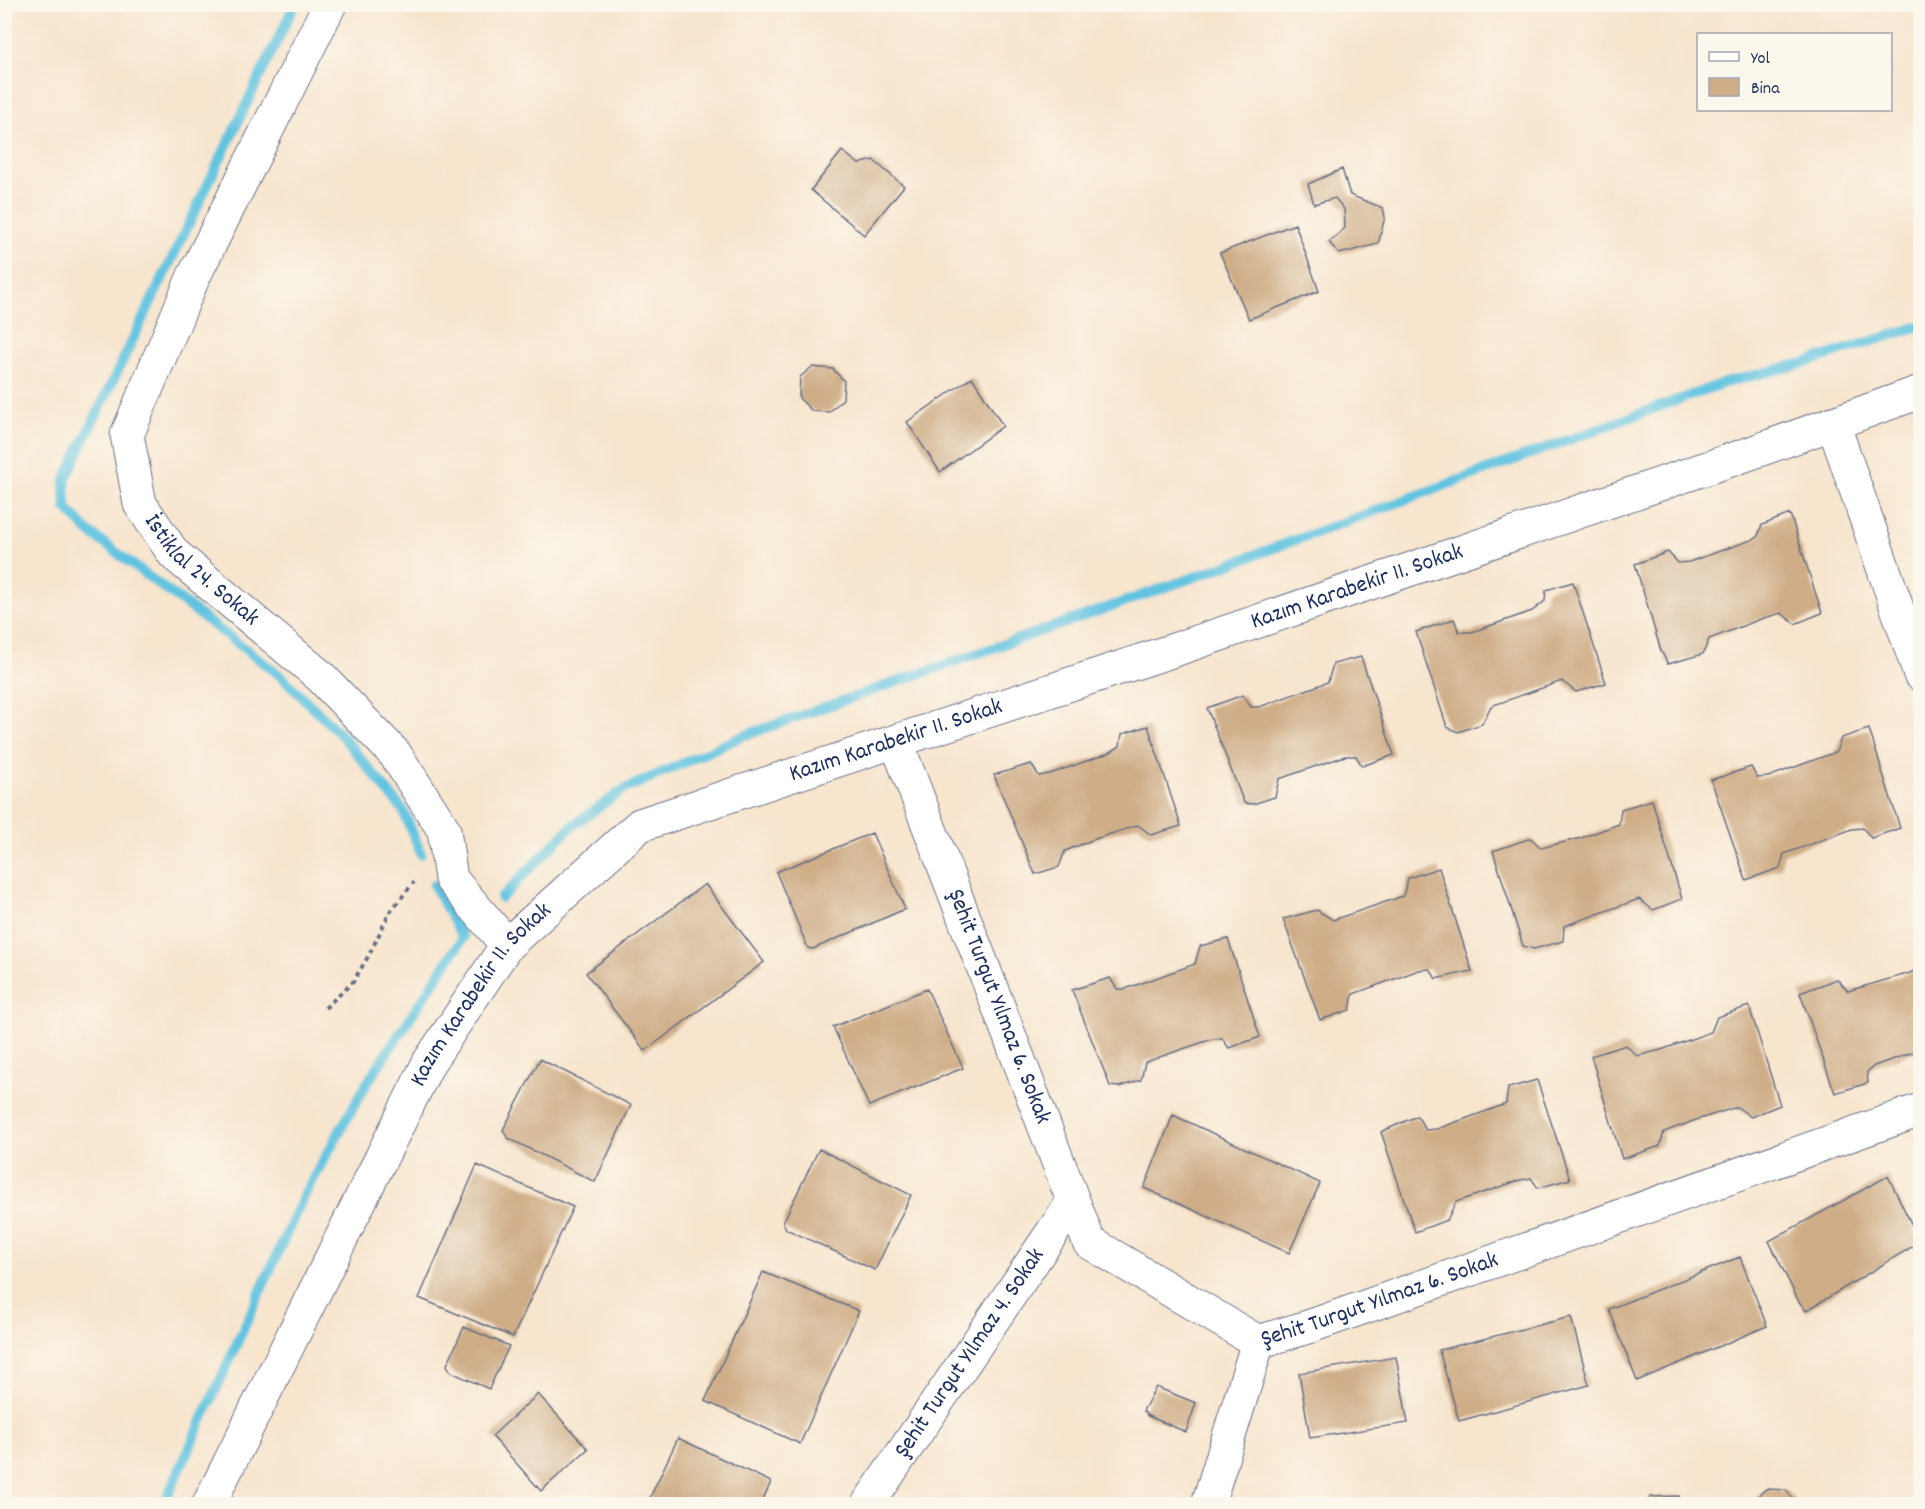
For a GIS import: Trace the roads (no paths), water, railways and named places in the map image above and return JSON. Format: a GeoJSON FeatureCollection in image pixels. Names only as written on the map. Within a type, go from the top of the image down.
{"type":"FeatureCollection","features":[{"type":"Feature","properties":{"kind":"street","name":"İstiklal 24. Sokak"},"geometry":{"type":"LineString","coordinates":[[330,4],[193,278],[127,435],[140,504],[174,554],[320,676],[395,754],[444,830],[451,879],[507,945]]}},
{"type":"Feature","properties":{"kind":"street","name":"Kazım Karabekir 11. Sokak"},"geometry":{"type":"LineString","coordinates":[[209,1504],[429,1062],[507,945],[640,825],[1183,647],[1748,454],[1920,392]]}},
{"type":"Feature","properties":{"kind":"street"},"geometry":{"type":"LineString","coordinates":[[1833,423],[1920,674]]}},
{"type":"Feature","properties":{"kind":"street","name":"Şehit Turgut Yılmaz 6. Sokak"},"geometry":{"type":"LineString","coordinates":[[896,741],[1089,1242],[1258,1342],[1311,1326],[1920,1110]]}},
{"type":"Feature","properties":{"kind":"street","name":"Şehit Turgut Yılmaz 4. Sokak"},"geometry":{"type":"LineString","coordinates":[[868,1504],[1073,1202]]}},
{"type":"Feature","properties":{"kind":"street"},"geometry":{"type":"LineString","coordinates":[[1209,1504],[1258,1342]]}},
{"type":"Feature","properties":{"kind":"waterway"},"geometry":{"type":"LineString","coordinates":[[295,4],[65,480],[66,508],[88,531],[281,676],[343,737],[403,810],[421,854]]}},
{"type":"Feature","properties":{"kind":"waterway"},"geometry":{"type":"LineString","coordinates":[[501,898],[571,827],[623,790],[743,736],[1189,579],[1724,383],[1804,363],[1920,326]]}},
{"type":"Feature","properties":{"kind":"waterway"},"geometry":{"type":"LineString","coordinates":[[164,1504],[305,1193],[367,1083],[463,938],[434,885]]}}]}
